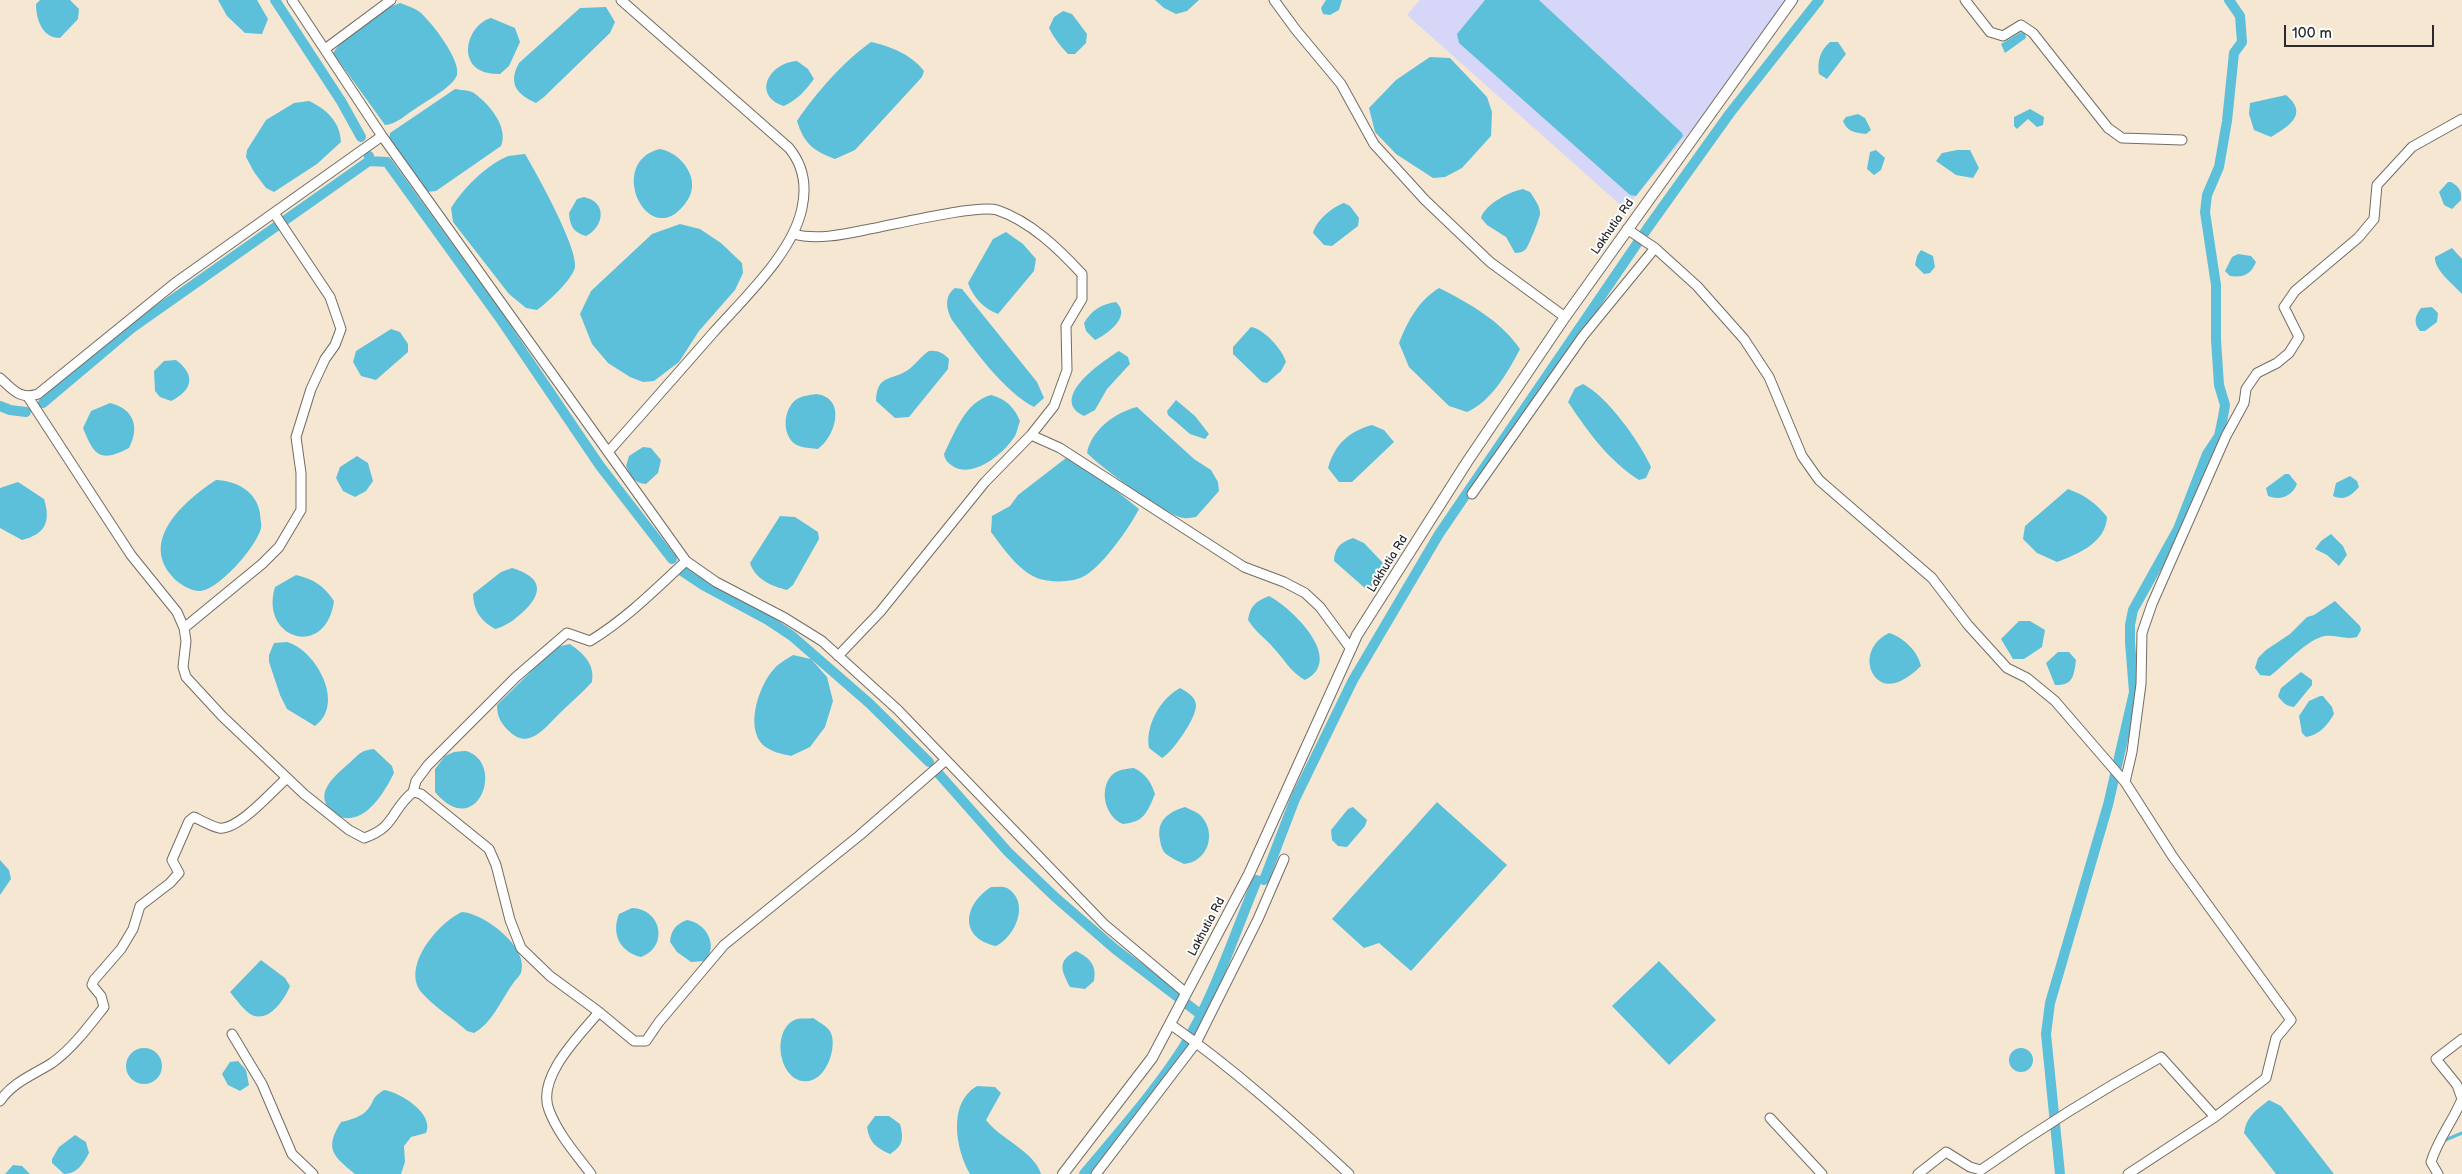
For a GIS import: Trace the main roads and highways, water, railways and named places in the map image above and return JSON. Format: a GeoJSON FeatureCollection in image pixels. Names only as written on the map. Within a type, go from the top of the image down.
{"type":"FeatureCollection","features":[{"type":"Feature","properties":{"kind":"water"},"geometry":{"type":"Polygon","coordinates":[[[40,0],[70,0],[79,9],[78,19],[60,38],[49,35],[41,27],[37,16],[36,4],[40,0]]]}},
{"type":"Feature","properties":{"kind":"water"},"geometry":{"type":"Polygon","coordinates":[[[218,0],[257,0],[268,19],[262,34],[245,33],[227,16],[218,0]]]}},
{"type":"Feature","properties":{"kind":"water"},"geometry":{"type":"Polygon","coordinates":[[[1155,0],[1199,0],[1187,11],[1176,14],[1164,8],[1155,0]]]}},
{"type":"Feature","properties":{"kind":"water"},"geometry":{"type":"Polygon","coordinates":[[[1326,0],[1342,0],[1339,10],[1330,15],[1323,14],[1321,8],[1326,0]]]}},
{"type":"Feature","properties":{"kind":"water"},"geometry":{"type":"Polygon","coordinates":[[[1485,0],[1539,0],[1682,133],[1683,136],[1636,196],[1630,195],[1459,43],[1457,34],[1485,0]]]}},
{"type":"Feature","properties":{"kind":"water"},"geometry":{"type":"Polygon","coordinates":[[[400,3],[419,11],[432,25],[445,42],[455,60],[457,75],[439,94],[397,121],[385,125],[333,53],[346,37],[363,23],[382,11],[400,3]]]}},
{"type":"Feature","properties":{"kind":"water"},"geometry":{"type":"Polygon","coordinates":[[[606,7],[615,22],[610,33],[536,103],[523,96],[514,82],[514,76],[519,63],[580,8],[606,7]]]}},
{"type":"Feature","properties":{"kind":"water"},"geometry":{"type":"Polygon","coordinates":[[[1063,11],[1072,14],[1087,34],[1086,43],[1075,54],[1068,54],[1057,42],[1049,28],[1054,17],[1063,11]]]}},
{"type":"Feature","properties":{"kind":"water"},"geometry":{"type":"Polygon","coordinates":[[[491,18],[515,28],[520,42],[509,66],[500,74],[485,72],[475,67],[470,59],[468,49],[470,39],[475,30],[482,22],[491,18]]]}},
{"type":"Feature","properties":{"kind":"water"},"geometry":{"type":"Polygon","coordinates":[[[2021,32],[2025,33],[2026,38],[2005,53],[2001,44],[2021,32]]]}},
{"type":"Feature","properties":{"kind":"water"},"geometry":{"type":"Polygon","coordinates":[[[871,42],[900,52],[913,60],[924,71],[922,77],[855,150],[835,159],[811,146],[803,136],[797,121],[831,78],[871,42]]]}},
{"type":"Feature","properties":{"kind":"water"},"geometry":{"type":"Polygon","coordinates":[[[1830,42],[1838,42],[1846,54],[1827,79],[1819,74],[1818,65],[1822,52],[1830,42]]]}},
{"type":"Feature","properties":{"kind":"water"},"geometry":{"type":"Polygon","coordinates":[[[1430,57],[1450,58],[1487,97],[1492,112],[1491,136],[1462,168],[1445,177],[1433,178],[1396,154],[1375,132],[1369,108],[1396,80],[1430,57]]]}},
{"type":"Feature","properties":{"kind":"water"},"geometry":{"type":"Polygon","coordinates":[[[797,61],[808,69],[814,79],[801,94],[784,106],[774,101],[768,95],[766,88],[768,80],[778,67],[797,61]]]}},
{"type":"Feature","properties":{"kind":"water"},"geometry":{"type":"Polygon","coordinates":[[[455,89],[474,93],[486,103],[500,124],[503,139],[501,146],[436,191],[427,192],[389,140],[390,133],[455,89]]]}},
{"type":"Feature","properties":{"kind":"water"},"geometry":{"type":"Polygon","coordinates":[[[2286,95],[2296,108],[2296,114],[2290,124],[2271,137],[2254,130],[2249,114],[2250,103],[2286,95]]]}},
{"type":"Feature","properties":{"kind":"water"},"geometry":{"type":"Polygon","coordinates":[[[309,101],[326,112],[335,122],[341,142],[317,164],[274,192],[266,188],[254,172],[246,157],[247,150],[266,120],[294,103],[309,101]]]}},
{"type":"Feature","properties":{"kind":"water"},"geometry":{"type":"Polygon","coordinates":[[[2030,109],[2044,117],[2043,125],[2037,127],[2028,119],[2017,129],[2014,126],[2014,117],[2030,109]]]}},
{"type":"Feature","properties":{"kind":"water"},"geometry":{"type":"Polygon","coordinates":[[[1858,114],[1865,118],[1871,130],[1866,134],[1849,130],[1843,121],[1846,117],[1858,114]]]}},
{"type":"Feature","properties":{"kind":"water"},"geometry":{"type":"Polygon","coordinates":[[[660,149],[676,156],[682,162],[691,176],[692,185],[687,201],[673,215],[659,218],[647,212],[639,200],[634,186],[635,170],[644,157],[660,149]]]}},
{"type":"Feature","properties":{"kind":"water"},"geometry":{"type":"Polygon","coordinates":[[[1876,150],[1885,158],[1881,170],[1874,175],[1867,169],[1870,152],[1876,150]]]}},
{"type":"Feature","properties":{"kind":"water"},"geometry":{"type":"Polygon","coordinates":[[[1970,150],[1979,168],[1973,178],[1956,175],[1936,161],[1942,153],[1970,150]]]}},
{"type":"Feature","properties":{"kind":"water"},"geometry":{"type":"Polygon","coordinates":[[[525,154],[564,228],[575,267],[565,284],[537,310],[526,308],[509,294],[453,222],[451,208],[468,186],[498,161],[513,155],[525,154]]]}},
{"type":"Feature","properties":{"kind":"water"},"geometry":{"type":"Polygon","coordinates":[[[2448,182],[2456,186],[2461,194],[2461,200],[2452,209],[2444,205],[2439,192],[2448,182]]]}},
{"type":"Feature","properties":{"kind":"water"},"geometry":{"type":"Polygon","coordinates":[[[1523,189],[1530,192],[1535,199],[1540,215],[1526,249],[1515,253],[1506,237],[1487,225],[1481,218],[1492,203],[1523,189]]]}},
{"type":"Feature","properties":{"kind":"water"},"geometry":{"type":"Polygon","coordinates":[[[584,197],[597,204],[601,215],[597,227],[586,236],[578,233],[573,228],[569,213],[577,199],[584,197]]]}},
{"type":"Feature","properties":{"kind":"water"},"geometry":{"type":"Polygon","coordinates":[[[1344,203],[1350,206],[1359,218],[1358,226],[1332,246],[1324,245],[1313,233],[1315,228],[1325,215],[1344,203]]]}},
{"type":"Feature","properties":{"kind":"water"},"geometry":{"type":"Polygon","coordinates":[[[680,224],[700,229],[721,243],[742,263],[743,273],[735,290],[699,331],[679,362],[654,381],[643,382],[630,377],[608,363],[592,344],[580,314],[591,291],[652,234],[680,224]]]}},
{"type":"Feature","properties":{"kind":"water"},"geometry":{"type":"Polygon","coordinates":[[[1006,232],[1023,244],[1036,259],[1034,271],[998,314],[980,302],[968,283],[993,239],[1006,232]]]}},
{"type":"Feature","properties":{"kind":"water"},"geometry":{"type":"Polygon","coordinates":[[[2452,248],[2462,259],[2462,294],[2441,272],[2436,262],[2435,257],[2452,248]]]}},
{"type":"Feature","properties":{"kind":"water"},"geometry":{"type":"Polygon","coordinates":[[[1921,250],[1933,256],[1935,267],[1930,273],[1924,274],[1915,265],[1921,250]]]}},
{"type":"Feature","properties":{"kind":"water"},"geometry":{"type":"Polygon","coordinates":[[[2238,254],[2251,256],[2256,262],[2252,270],[2246,274],[2230,276],[2225,271],[2232,257],[2238,254]]]}},
{"type":"Feature","properties":{"kind":"water"},"geometry":{"type":"Polygon","coordinates":[[[955,288],[962,289],[1037,382],[1044,398],[1034,407],[1022,400],[1000,380],[952,320],[947,303],[951,291],[955,288]]]}},
{"type":"Feature","properties":{"kind":"water"},"geometry":{"type":"Polygon","coordinates":[[[1439,288],[1462,300],[1494,321],[1520,349],[1491,394],[1467,412],[1449,406],[1409,367],[1399,343],[1419,305],[1439,288]]]}},
{"type":"Feature","properties":{"kind":"water"},"geometry":{"type":"Polygon","coordinates":[[[1116,302],[1120,307],[1120,319],[1112,329],[1095,340],[1086,331],[1084,323],[1097,309],[1106,304],[1116,302]]]}},
{"type":"Feature","properties":{"kind":"water"},"geometry":{"type":"Polygon","coordinates":[[[2432,307],[2438,313],[2437,322],[2425,331],[2420,331],[2416,322],[2417,314],[2421,308],[2432,307]]]}},
{"type":"Feature","properties":{"kind":"water"},"geometry":{"type":"Polygon","coordinates":[[[1251,327],[1261,331],[1272,340],[1281,351],[1286,362],[1281,371],[1267,383],[1262,382],[1233,354],[1233,347],[1251,327]]]}},
{"type":"Feature","properties":{"kind":"water"},"geometry":{"type":"Polygon","coordinates":[[[391,329],[400,332],[408,344],[408,352],[376,380],[361,376],[353,362],[356,351],[391,329]]]}},
{"type":"Feature","properties":{"kind":"water"},"geometry":{"type":"Polygon","coordinates":[[[929,351],[938,352],[947,357],[949,359],[948,369],[909,417],[895,418],[876,401],[879,386],[882,382],[908,370],[929,351]]]}},
{"type":"Feature","properties":{"kind":"water"},"geometry":{"type":"Polygon","coordinates":[[[1119,351],[1128,357],[1130,364],[1107,389],[1095,410],[1084,416],[1074,409],[1072,400],[1075,391],[1081,381],[1101,363],[1119,351]]]}},
{"type":"Feature","properties":{"kind":"water"},"geometry":{"type":"Polygon","coordinates":[[[176,360],[187,371],[189,382],[184,392],[171,401],[160,397],[155,391],[154,371],[164,361],[176,360]]]}},
{"type":"Feature","properties":{"kind":"water"},"geometry":{"type":"Polygon","coordinates":[[[1583,384],[1612,409],[1631,433],[1651,467],[1646,478],[1639,480],[1618,464],[1591,435],[1568,402],[1575,388],[1583,384]]]}},
{"type":"Feature","properties":{"kind":"water"},"geometry":{"type":"Polygon","coordinates":[[[816,394],[832,402],[835,409],[834,426],[825,443],[818,449],[801,447],[789,437],[786,416],[788,410],[797,399],[816,394]]]}},
{"type":"Feature","properties":{"kind":"water"},"geometry":{"type":"Polygon","coordinates":[[[991,395],[1005,401],[1018,416],[1020,421],[1015,436],[997,456],[981,466],[964,470],[952,466],[945,459],[944,454],[952,436],[974,404],[991,395]]]}},
{"type":"Feature","properties":{"kind":"water"},"geometry":{"type":"Polygon","coordinates":[[[1176,400],[1195,416],[1209,434],[1205,439],[1190,434],[1168,415],[1167,411],[1176,400]]]}},
{"type":"Feature","properties":{"kind":"water"},"geometry":{"type":"Polygon","coordinates":[[[110,403],[129,414],[133,420],[134,433],[129,448],[119,453],[105,456],[95,451],[83,428],[91,411],[110,403]]]}},
{"type":"Feature","properties":{"kind":"water"},"geometry":{"type":"Polygon","coordinates":[[[1137,407],[1194,459],[1211,470],[1218,482],[1219,491],[1196,517],[1184,518],[1164,509],[1119,479],[1087,453],[1094,437],[1106,423],[1121,413],[1137,407]]]}},
{"type":"Feature","properties":{"kind":"water"},"geometry":{"type":"Polygon","coordinates":[[[1372,425],[1384,430],[1394,442],[1352,482],[1339,482],[1328,468],[1334,452],[1349,435],[1372,425]]]}},
{"type":"Feature","properties":{"kind":"water"},"geometry":{"type":"Polygon","coordinates":[[[643,447],[651,448],[661,460],[658,473],[646,484],[636,481],[626,466],[629,456],[643,447]]]}},
{"type":"Feature","properties":{"kind":"water"},"geometry":{"type":"Polygon","coordinates":[[[357,456],[368,463],[373,481],[366,491],[355,497],[343,491],[336,478],[340,467],[357,456]]]}},
{"type":"Feature","properties":{"kind":"water"},"geometry":{"type":"Polygon","coordinates":[[[1066,458],[1088,468],[1139,509],[1116,545],[1093,570],[1075,580],[1048,581],[1037,578],[1023,570],[1011,558],[991,532],[992,516],[1010,506],[1018,495],[1066,458]]]}},
{"type":"Feature","properties":{"kind":"water"},"geometry":{"type":"Polygon","coordinates":[[[2285,474],[2289,474],[2297,484],[2292,492],[2282,498],[2268,496],[2266,488],[2285,474]]]}},
{"type":"Feature","properties":{"kind":"water"},"geometry":{"type":"Polygon","coordinates":[[[2350,476],[2357,481],[2359,487],[2347,497],[2333,496],[2336,483],[2350,476]]]}},
{"type":"Feature","properties":{"kind":"water"},"geometry":{"type":"Polygon","coordinates":[[[216,480],[231,482],[250,493],[258,505],[261,528],[245,556],[227,575],[208,589],[196,591],[184,586],[171,575],[163,561],[161,547],[164,534],[171,521],[192,498],[216,480]]]}},
{"type":"Feature","properties":{"kind":"water"},"geometry":{"type":"Polygon","coordinates":[[[18,482],[44,499],[47,514],[45,526],[37,534],[22,540],[0,528],[0,488],[18,482]]]}},
{"type":"Feature","properties":{"kind":"water"},"geometry":{"type":"Polygon","coordinates":[[[2068,489],[2090,500],[2107,517],[2102,533],[2097,540],[2082,551],[2057,562],[2037,553],[2023,539],[2025,526],[2068,489]]]}},
{"type":"Feature","properties":{"kind":"water"},"geometry":{"type":"Polygon","coordinates":[[[780,516],[795,517],[818,532],[819,539],[793,585],[787,590],[764,581],[752,569],[750,563],[780,516]]]}},
{"type":"Feature","properties":{"kind":"water"},"geometry":{"type":"Polygon","coordinates":[[[2331,534],[2343,546],[2347,555],[2339,566],[2327,555],[2315,549],[2321,541],[2331,534]]]}},
{"type":"Feature","properties":{"kind":"water"},"geometry":{"type":"Polygon","coordinates":[[[1353,538],[1364,543],[1383,563],[1379,579],[1366,589],[1334,561],[1339,546],[1353,538]]]}},
{"type":"Feature","properties":{"kind":"water"},"geometry":{"type":"Polygon","coordinates":[[[512,568],[528,575],[536,585],[537,590],[535,597],[524,611],[507,624],[495,629],[485,622],[479,614],[473,594],[501,572],[512,568]]]}},
{"type":"Feature","properties":{"kind":"water"},"geometry":{"type":"Polygon","coordinates":[[[296,575],[318,584],[334,601],[329,619],[319,631],[308,636],[296,636],[285,630],[276,619],[273,605],[275,587],[296,575]]]}},
{"type":"Feature","properties":{"kind":"water"},"geometry":{"type":"Polygon","coordinates":[[[1269,596],[1290,611],[1311,635],[1318,648],[1320,660],[1316,671],[1305,680],[1293,671],[1248,620],[1254,605],[1269,596]]]}},
{"type":"Feature","properties":{"kind":"water"},"geometry":{"type":"Polygon","coordinates":[[[2335,601],[2360,626],[2361,630],[2357,637],[2325,636],[2318,638],[2304,647],[2270,676],[2260,675],[2255,668],[2258,658],[2266,650],[2290,634],[2307,617],[2314,615],[2335,601]]]}},
{"type":"Feature","properties":{"kind":"water"},"geometry":{"type":"Polygon","coordinates":[[[2019,621],[2030,621],[2045,630],[2042,647],[2024,659],[2013,659],[2001,639],[2019,621]]]}},
{"type":"Feature","properties":{"kind":"water"},"geometry":{"type":"Polygon","coordinates":[[[1889,633],[1909,645],[1917,655],[1921,666],[1902,680],[1886,684],[1873,674],[1870,667],[1870,658],[1872,649],[1879,640],[1889,633]]]}},
{"type":"Feature","properties":{"kind":"water"},"geometry":{"type":"Polygon","coordinates":[[[287,642],[298,647],[308,655],[324,679],[328,705],[324,716],[315,726],[287,709],[280,695],[269,662],[269,655],[274,643],[287,642]]]}},
{"type":"Feature","properties":{"kind":"water"},"geometry":{"type":"Polygon","coordinates":[[[570,644],[580,652],[590,665],[592,682],[538,734],[524,739],[517,737],[502,723],[497,705],[556,647],[570,644]]]}},
{"type":"Feature","properties":{"kind":"water"},"geometry":{"type":"Polygon","coordinates":[[[2058,652],[2069,652],[2076,660],[2072,679],[2066,684],[2055,685],[2046,663],[2058,652]]]}},
{"type":"Feature","properties":{"kind":"water"},"geometry":{"type":"Polygon","coordinates":[[[793,655],[811,659],[827,677],[833,701],[825,727],[810,747],[791,756],[771,750],[761,742],[756,733],[754,722],[758,698],[768,677],[778,665],[793,655]]]}},
{"type":"Feature","properties":{"kind":"water"},"geometry":{"type":"Polygon","coordinates":[[[2301,672],[2312,680],[2312,685],[2294,707],[2289,706],[2278,696],[2281,688],[2301,672]]]}},
{"type":"Feature","properties":{"kind":"water"},"geometry":{"type":"Polygon","coordinates":[[[1180,688],[1194,699],[1196,705],[1193,718],[1184,734],[1162,758],[1149,748],[1149,731],[1160,706],[1180,688]]]}},
{"type":"Feature","properties":{"kind":"water"},"geometry":{"type":"Polygon","coordinates":[[[2323,696],[2332,707],[2334,714],[2322,729],[2306,737],[2302,733],[2299,716],[2309,701],[2323,696]]]}},
{"type":"Feature","properties":{"kind":"water"},"geometry":{"type":"Polygon","coordinates":[[[374,749],[392,766],[394,773],[391,779],[377,801],[365,812],[350,818],[339,816],[327,806],[325,800],[325,794],[330,782],[358,754],[374,749]]]}},
{"type":"Feature","properties":{"kind":"water"},"geometry":{"type":"Polygon","coordinates":[[[454,752],[469,752],[480,760],[485,771],[485,784],[481,796],[473,805],[463,809],[450,805],[435,792],[435,769],[445,756],[454,752]]]}},
{"type":"Feature","properties":{"kind":"water"},"geometry":{"type":"Polygon","coordinates":[[[1134,768],[1147,779],[1155,794],[1150,806],[1140,819],[1123,824],[1112,816],[1108,809],[1105,788],[1113,774],[1134,768]]]}},
{"type":"Feature","properties":{"kind":"water"},"geometry":{"type":"Polygon","coordinates":[[[1437,802],[1507,865],[1411,971],[1379,943],[1364,948],[1332,919],[1437,802]]]}},
{"type":"Feature","properties":{"kind":"water"},"geometry":{"type":"Polygon","coordinates":[[[1185,807],[1202,817],[1209,832],[1209,839],[1204,853],[1199,858],[1184,864],[1170,857],[1165,852],[1161,846],[1159,833],[1165,818],[1185,807]]]}},
{"type":"Feature","properties":{"kind":"water"},"geometry":{"type":"Polygon","coordinates":[[[1353,807],[1367,820],[1365,826],[1347,847],[1338,846],[1332,840],[1331,830],[1348,809],[1353,807]]]}},
{"type":"Feature","properties":{"kind":"water"},"geometry":{"type":"Polygon","coordinates":[[[0,860],[9,870],[11,879],[0,895],[0,860]]]}},
{"type":"Feature","properties":{"kind":"water"},"geometry":{"type":"Polygon","coordinates":[[[991,887],[1007,888],[1014,894],[1019,910],[1018,919],[1009,935],[996,946],[984,942],[976,936],[971,929],[969,920],[975,903],[991,887]]]}},
{"type":"Feature","properties":{"kind":"water"},"geometry":{"type":"Polygon","coordinates":[[[632,908],[642,910],[650,915],[658,929],[656,945],[650,952],[641,957],[628,951],[619,941],[617,935],[616,928],[619,914],[632,908]]]}},
{"type":"Feature","properties":{"kind":"water"},"geometry":{"type":"Polygon","coordinates":[[[462,912],[481,918],[503,933],[519,953],[522,963],[521,973],[495,1012],[486,1024],[474,1033],[467,1031],[432,1003],[422,993],[416,982],[419,959],[425,946],[443,925],[462,912]]]}},
{"type":"Feature","properties":{"kind":"water"},"geometry":{"type":"Polygon","coordinates":[[[687,920],[700,925],[708,936],[711,948],[705,961],[691,962],[677,952],[670,942],[675,928],[687,920]]]}},
{"type":"Feature","properties":{"kind":"water"},"geometry":{"type":"Polygon","coordinates":[[[1076,951],[1089,959],[1093,966],[1094,981],[1085,989],[1070,987],[1064,976],[1063,962],[1076,951]]]}},
{"type":"Feature","properties":{"kind":"water"},"geometry":{"type":"Polygon","coordinates":[[[261,960],[285,978],[290,986],[276,1008],[264,1016],[258,1017],[246,1011],[230,992],[261,960]]]}},
{"type":"Feature","properties":{"kind":"water"},"geometry":{"type":"Polygon","coordinates":[[[1659,961],[1716,1020],[1669,1065],[1612,1006],[1659,961]]]}},
{"type":"Feature","properties":{"kind":"water"},"geometry":{"type":"Polygon","coordinates":[[[813,1018],[831,1033],[832,1051],[822,1073],[809,1081],[802,1081],[794,1077],[787,1070],[783,1061],[781,1041],[784,1031],[789,1024],[797,1019],[813,1018]]]}},
{"type":"Feature","properties":{"kind":"water"},"geometry":{"type":"Polygon","coordinates":[[[144,1048],[151,1049],[157,1053],[161,1059],[161,1073],[157,1079],[151,1083],[144,1084],[137,1083],[131,1079],[127,1073],[126,1066],[127,1059],[131,1053],[137,1049],[144,1048]]]}},
{"type":"Feature","properties":{"kind":"water"},"geometry":{"type":"Polygon","coordinates":[[[2021,1048],[2030,1051],[2033,1060],[2030,1069],[2021,1072],[2012,1069],[2009,1060],[2012,1051],[2021,1048]]]}},
{"type":"Feature","properties":{"kind":"water"},"geometry":{"type":"Polygon","coordinates":[[[238,1061],[246,1070],[249,1085],[240,1091],[228,1085],[222,1074],[230,1062],[238,1061]]]}},
{"type":"Feature","properties":{"kind":"water"},"geometry":{"type":"Polygon","coordinates":[[[977,1086],[995,1087],[1001,1093],[986,1120],[999,1133],[1032,1159],[1041,1174],[970,1174],[961,1153],[957,1127],[961,1104],[977,1086]]]}},
{"type":"Feature","properties":{"kind":"water"},"geometry":{"type":"Polygon","coordinates":[[[384,1090],[407,1099],[421,1112],[427,1126],[426,1133],[411,1137],[404,1146],[405,1162],[401,1174],[355,1174],[336,1157],[332,1146],[333,1139],[341,1122],[363,1114],[375,1097],[384,1090]]]}},
{"type":"Feature","properties":{"kind":"water"},"geometry":{"type":"Polygon","coordinates":[[[2269,1100],[2281,1106],[2334,1174],[2276,1174],[2244,1133],[2249,1118],[2269,1100]]]}},
{"type":"Feature","properties":{"kind":"water"},"geometry":{"type":"Polygon","coordinates":[[[875,1116],[889,1116],[900,1124],[902,1134],[900,1145],[890,1154],[877,1147],[869,1137],[867,1127],[875,1116]]]}},
{"type":"Feature","properties":{"kind":"water"},"geometry":{"type":"Polygon","coordinates":[[[75,1135],[86,1142],[89,1153],[76,1170],[69,1174],[64,1174],[52,1163],[52,1159],[59,1147],[75,1135]]]}},
{"type":"Feature","properties":{"kind":"water"},"geometry":{"type":"Polygon","coordinates":[[[13,1165],[22,1166],[30,1174],[5,1174],[13,1165]]]}},
{"type":"Feature","properties":{"kind":"waterway"},"geometry":{"type":"LineString","coordinates":[[275,0],[341,101],[361,137]]}},
{"type":"Feature","properties":{"kind":"waterway"},"geometry":{"type":"LineString","coordinates":[[1264,880],[1295,799],[1353,680],[1439,534],[1647,229],[1730,113],[1819,0]]}},
{"type":"Feature","properties":{"kind":"waterway"},"geometry":{"type":"LineString","coordinates":[[2060,1174],[2046,1034],[2050,1003],[2108,805],[2134,692],[2130,642],[2130,625],[2133,610],[2178,529],[2207,454],[2219,436],[2225,405],[2219,385],[2216,340],[2216,285],[2205,212],[2207,195],[2219,167],[2227,121],[2234,53],[2242,42],[2240,16],[2229,0]]}},
{"type":"Feature","properties":{"kind":"waterway"},"geometry":{"type":"LineString","coordinates":[[43,403],[132,328],[369,161],[369,156]]}},
{"type":"Feature","properties":{"kind":"waterway"},"geometry":{"type":"LineString","coordinates":[[369,161],[387,162],[499,317],[600,466],[672,559]]}},
{"type":"Feature","properties":{"kind":"waterway"},"geometry":{"type":"LineString","coordinates":[[0,406],[10,410],[26,412]]}},
{"type":"Feature","properties":{"kind":"waterway"},"geometry":{"type":"LineString","coordinates":[[682,571],[703,585],[768,620],[792,636],[869,703],[929,762]]}},
{"type":"Feature","properties":{"kind":"waterway"},"geometry":{"type":"LineString","coordinates":[[939,774],[1008,852],[1055,897],[1115,949],[1200,1014]]}},
{"type":"Feature","properties":{"kind":"waterway"},"geometry":{"type":"LineString","coordinates":[[1084,1174],[1148,1097],[1183,1048],[1214,987],[1257,880]]}},
{"type":"Feature","properties":{"kind":"waterway"},"geometry":{"type":"LineString","coordinates":[[2443,1141],[2462,1133]]}}]}
